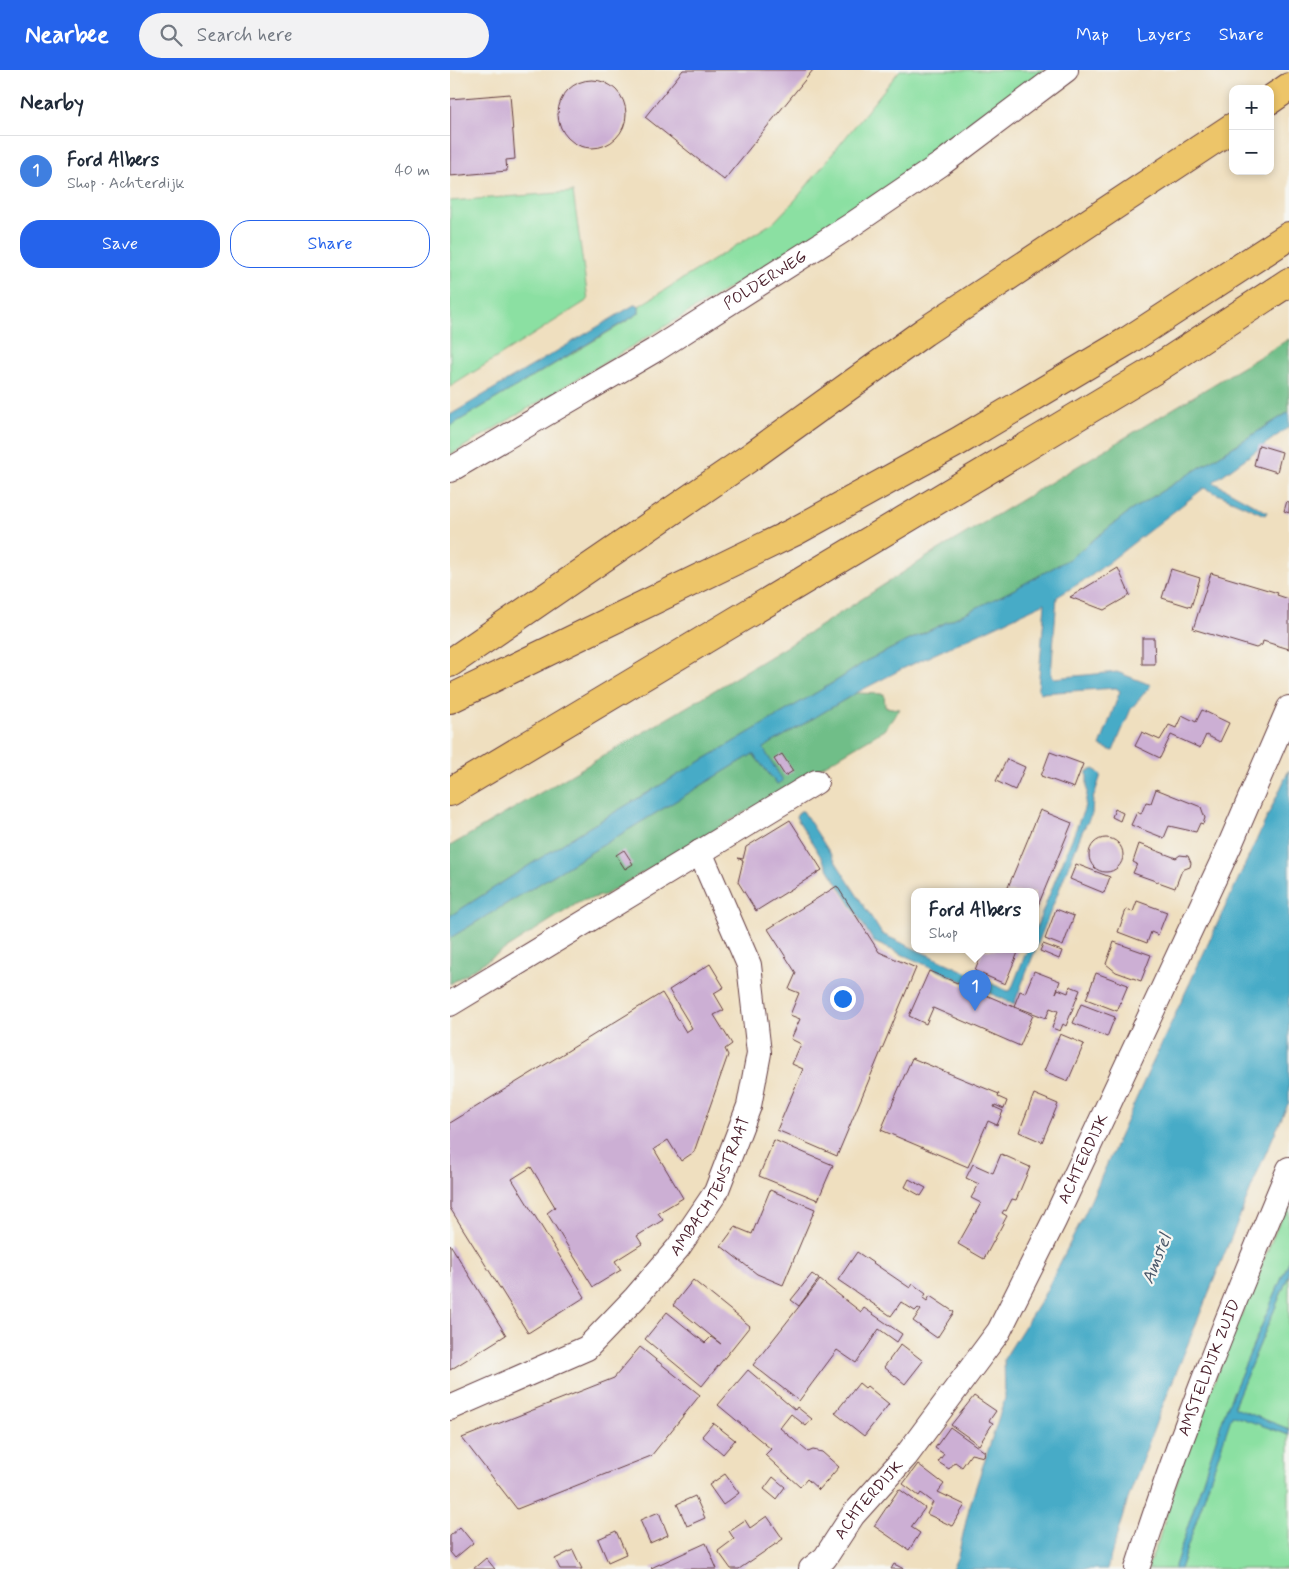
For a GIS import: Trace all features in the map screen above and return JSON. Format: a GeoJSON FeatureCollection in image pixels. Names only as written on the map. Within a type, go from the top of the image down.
{"type":"FeatureCollection","features":[{"type":"Feature","properties":{"kind":"highway"},"geometry":{"type":"LineString","coordinates":[[1274,97],[1289,87]]}},
{"type":"Feature","properties":{"kind":"highway"},"geometry":{"type":"LineString","coordinates":[[450,663],[752,456],[924,332],[1229,130]]}},
{"type":"Feature","properties":{"kind":"highway"},"geometry":{"type":"LineString","coordinates":[[450,699],[794,532],[950,446],[1129,340],[1287,237]]}},
{"type":"Feature","properties":{"kind":"highway"},"geometry":{"type":"LineString","coordinates":[[450,792],[1153,371],[1289,282]]}},
{"type":"Feature","properties":{"kind":"street","name":"POLDERWEG"},"geometry":{"type":"LineString","coordinates":[[450,470],[655,350],[850,226],[941,164],[1066,70]]}},
{"type":"Feature","properties":{"kind":"street","name":"ACHTERDIJK"},"geometry":{"type":"LineString","coordinates":[[811,1569],[824,1558],[853,1515],[906,1456],[999,1331],[1054,1221],[1225,856],[1289,708]]}},
{"type":"Feature","properties":{"kind":"street"},"geometry":{"type":"LineString","coordinates":[[450,1004],[816,782]]}},
{"type":"Feature","properties":{"kind":"street","name":"AMBACHTENSTRAAT"},"geometry":{"type":"LineString","coordinates":[[450,1408],[587,1348],[635,1298],[678,1248],[719,1184],[749,1106],[759,1053],[749,965],[700,852]]}},
{"type":"Feature","properties":{"kind":"street","name":"AMSTELDIJK ZUID"},"geometry":{"type":"LineString","coordinates":[[1137,1569],[1164,1484],[1196,1396],[1289,1169]]}},
{"type":"Feature","properties":{"kind":"green space"},"geometry":{"type":"Polygon","coordinates":[[[900,70],[1045,70],[922,163],[791,251],[450,455],[450,426],[622,324],[639,313],[639,306],[774,222],[796,199],[900,70]]]}},
{"type":"Feature","properties":{"kind":"green space"},"geometry":{"type":"Polygon","coordinates":[[[573,192],[588,300],[450,387],[450,201],[573,192]]]}},
{"type":"Feature","properties":{"kind":"green space"},"geometry":{"type":"Polygon","coordinates":[[[1289,339],[1289,412],[1130,511],[1069,559],[1011,591],[866,661],[841,678],[578,834],[450,916],[450,846],[690,705],[820,626],[930,555],[1289,339]]]}},
{"type":"Feature","properties":{"kind":"green space"},"geometry":{"type":"Polygon","coordinates":[[[856,693],[884,694],[885,707],[900,709],[884,730],[605,895],[581,901],[450,984],[450,938],[753,754],[777,784],[783,781],[763,748],[856,693]]]}},
{"type":"Feature","properties":{"kind":"green space"},"geometry":{"type":"Polygon","coordinates":[[[1289,1198],[1289,1261],[1225,1412],[1174,1569],[1147,1569],[1159,1539],[1188,1446],[1289,1198]]]}},
{"type":"Feature","properties":{"kind":"green space"},"geometry":{"type":"Polygon","coordinates":[[[1289,1275],[1289,1429],[1235,1409],[1235,1403],[1289,1275]]]}},
{"type":"Feature","properties":{"kind":"green space"},"geometry":{"type":"Polygon","coordinates":[[[1232,1414],[1289,1435],[1289,1569],[1180,1569],[1232,1414]]]}},
{"type":"Feature","properties":{"kind":"water"},"geometry":{"type":"Polygon","coordinates":[[[634,305],[639,306],[639,313],[450,426],[450,415],[634,305]]]}},
{"type":"Feature","properties":{"kind":"water"},"geometry":{"type":"Polygon","coordinates":[[[1289,412],[1289,427],[1213,482],[1267,512],[1265,515],[1204,488],[1091,576],[1057,597],[1051,675],[1054,678],[1117,672],[1151,685],[1131,709],[1113,751],[1100,746],[1120,691],[1116,688],[1041,693],[1038,689],[1045,603],[902,669],[856,693],[763,748],[783,781],[777,784],[753,754],[450,938],[450,916],[578,834],[841,678],[866,661],[1011,591],[1069,559],[1130,511],[1289,412]]]}},
{"type":"Feature","properties":{"kind":"water"},"geometry":{"type":"Polygon","coordinates":[[[1095,769],[1101,775],[1093,799],[1092,814],[1082,832],[1039,941],[1039,920],[1084,809],[1087,793],[1087,771],[1095,769]]]}},
{"type":"Feature","properties":{"kind":"water","name":"Amstel"},"geometry":{"type":"Polygon","coordinates":[[[1289,770],[1289,1102],[1261,1164],[1157,1420],[1127,1502],[1107,1569],[952,1569],[958,1556],[969,1508],[1005,1398],[1004,1359],[1043,1297],[1086,1211],[1145,1079],[1289,770]]]}},
{"type":"Feature","properties":{"kind":"water"},"geometry":{"type":"Polygon","coordinates":[[[800,811],[803,811],[882,934],[911,947],[911,953],[924,953],[1008,991],[1011,990],[1026,953],[1034,953],[1014,1004],[874,942],[796,817],[800,811]]]}},
{"type":"Feature","properties":{"kind":"water"},"geometry":{"type":"Polygon","coordinates":[[[1289,1261],[1289,1275],[1235,1403],[1235,1408],[1289,1429],[1289,1435],[1232,1415],[1180,1569],[1174,1569],[1225,1412],[1289,1261]]]}},
{"type":"Feature","properties":{"kind":"building"},"geometry":{"type":"Polygon","coordinates":[[[683,70],[813,70],[724,180],[645,117],[683,70]]]}},
{"type":"Feature","properties":{"kind":"building"},"geometry":{"type":"Polygon","coordinates":[[[592,80],[605,83],[616,90],[623,101],[626,114],[623,127],[616,138],[605,145],[592,148],[579,145],[568,138],[561,127],[558,114],[561,101],[568,90],[579,83],[592,80]]]}},
{"type":"Feature","properties":{"kind":"building"},"geometry":{"type":"Polygon","coordinates":[[[510,94],[515,159],[506,160],[507,171],[450,176],[450,99],[510,94]]]}},
{"type":"Feature","properties":{"kind":"building"},"geometry":{"type":"Polygon","coordinates":[[[1259,445],[1282,452],[1277,472],[1254,465],[1259,445]]]}},
{"type":"Feature","properties":{"kind":"building"},"geometry":{"type":"Polygon","coordinates":[[[1287,501],[1289,502],[1289,513],[1284,511],[1287,501]]]}},
{"type":"Feature","properties":{"kind":"building"},"geometry":{"type":"Polygon","coordinates":[[[1118,568],[1130,595],[1104,610],[1070,597],[1118,568]]]}},
{"type":"Feature","properties":{"kind":"building"},"geometry":{"type":"Polygon","coordinates":[[[1171,569],[1200,578],[1191,607],[1162,598],[1171,569]]]}},
{"type":"Feature","properties":{"kind":"building"},"geometry":{"type":"Polygon","coordinates":[[[1211,573],[1278,593],[1277,595],[1289,599],[1289,649],[1263,641],[1262,645],[1256,648],[1193,629],[1211,573]]]}},
{"type":"Feature","properties":{"kind":"building"},"geometry":{"type":"Polygon","coordinates":[[[1142,638],[1154,638],[1155,664],[1142,664],[1142,638]]]}},
{"type":"Feature","properties":{"kind":"building"},"geometry":{"type":"Polygon","coordinates":[[[1202,710],[1229,723],[1220,742],[1206,735],[1200,748],[1171,735],[1160,758],[1135,746],[1142,732],[1160,740],[1169,725],[1176,728],[1182,715],[1196,722],[1202,710]]]}},
{"type":"Feature","properties":{"kind":"building"},"geometry":{"type":"Polygon","coordinates":[[[1050,752],[1083,764],[1074,788],[1041,776],[1050,752]]]}},
{"type":"Feature","properties":{"kind":"building"},"geometry":{"type":"Polygon","coordinates":[[[782,754],[793,771],[785,776],[774,759],[782,754]]]}},
{"type":"Feature","properties":{"kind":"building"},"geometry":{"type":"Polygon","coordinates":[[[1007,759],[1025,767],[1015,790],[996,781],[1007,759]]]}},
{"type":"Feature","properties":{"kind":"building"},"geometry":{"type":"Polygon","coordinates":[[[1156,789],[1201,807],[1205,818],[1203,824],[1200,823],[1196,832],[1169,826],[1164,838],[1131,825],[1137,812],[1141,814],[1146,802],[1151,803],[1156,789]]]}},
{"type":"Feature","properties":{"kind":"building"},"geometry":{"type":"Polygon","coordinates":[[[1115,809],[1123,813],[1120,821],[1112,817],[1115,809]]]}},
{"type":"Feature","properties":{"kind":"building"},"geometry":{"type":"Polygon","coordinates":[[[1040,810],[1072,823],[1039,903],[1039,888],[1008,888],[1040,810]]]}},
{"type":"Feature","properties":{"kind":"building"},"geometry":{"type":"Polygon","coordinates":[[[790,820],[822,870],[756,911],[738,882],[743,861],[738,858],[743,859],[746,847],[790,820]]]}},
{"type":"Feature","properties":{"kind":"building"},"geometry":{"type":"Polygon","coordinates":[[[1106,838],[1118,843],[1123,855],[1118,867],[1106,872],[1094,867],[1089,855],[1094,843],[1106,838]]]}},
{"type":"Feature","properties":{"kind":"building"},"geometry":{"type":"Polygon","coordinates":[[[1139,844],[1176,858],[1180,855],[1188,856],[1191,863],[1190,867],[1182,870],[1175,888],[1133,873],[1137,864],[1133,862],[1139,844]]]}},
{"type":"Feature","properties":{"kind":"building"},"geometry":{"type":"Polygon","coordinates":[[[624,850],[633,864],[625,869],[616,855],[624,850]]]}},
{"type":"Feature","properties":{"kind":"building"},"geometry":{"type":"Polygon","coordinates":[[[1076,864],[1110,877],[1104,893],[1070,879],[1076,864]]]}},
{"type":"Feature","properties":{"kind":"building"},"geometry":{"type":"Polygon","coordinates":[[[837,886],[879,952],[916,968],[837,1156],[777,1130],[803,1069],[792,1064],[801,1044],[791,1039],[800,1019],[790,1015],[799,993],[789,989],[796,973],[768,929],[837,886]]]}},
{"type":"Feature","properties":{"kind":"building"},"geometry":{"type":"Polygon","coordinates":[[[1137,901],[1167,912],[1158,935],[1151,932],[1147,943],[1118,932],[1126,910],[1133,912],[1137,901]]]}},
{"type":"Feature","properties":{"kind":"building"},"geometry":{"type":"Polygon","coordinates":[[[1056,909],[1074,916],[1063,946],[1045,939],[1056,909]]]}},
{"type":"Feature","properties":{"kind":"building"},"geometry":{"type":"Polygon","coordinates":[[[1114,942],[1151,955],[1141,981],[1116,972],[1106,964],[1114,942]]]}},
{"type":"Feature","properties":{"kind":"building"},"geometry":{"type":"Polygon","coordinates":[[[1043,944],[1062,951],[1059,959],[1040,951],[1043,944]]]}},
{"type":"Feature","properties":{"kind":"building"},"geometry":{"type":"Polygon","coordinates":[[[982,953],[1018,953],[1005,984],[975,971],[982,953]]]}},
{"type":"Feature","properties":{"kind":"building"},"geometry":{"type":"Polygon","coordinates":[[[710,964],[724,987],[714,993],[724,1010],[714,1015],[732,1044],[725,1049],[728,1055],[694,1152],[681,1161],[668,1140],[654,1149],[683,1198],[658,1213],[663,1220],[637,1236],[642,1244],[615,1261],[621,1270],[593,1287],[547,1213],[555,1207],[531,1167],[512,1179],[585,1297],[528,1333],[450,1208],[450,1123],[662,993],[686,1032],[692,1028],[669,990],[710,964]]]}},
{"type":"Feature","properties":{"kind":"building"},"geometry":{"type":"Polygon","coordinates":[[[929,971],[1033,1015],[1020,1046],[933,1008],[926,1024],[909,1016],[929,971]]]}},
{"type":"Feature","properties":{"kind":"building"},"geometry":{"type":"Polygon","coordinates":[[[1034,971],[1060,981],[1056,993],[1058,989],[1068,993],[1070,986],[1080,990],[1066,1026],[1063,1024],[1060,1031],[1052,1028],[1058,1011],[1050,1008],[1046,1018],[1014,1006],[1020,991],[1025,993],[1034,971]]]}},
{"type":"Feature","properties":{"kind":"building"},"geometry":{"type":"Polygon","coordinates":[[[1096,973],[1128,985],[1117,1011],[1086,999],[1096,973]]]}},
{"type":"Feature","properties":{"kind":"building"},"geometry":{"type":"Polygon","coordinates":[[[1081,1004],[1115,1017],[1107,1037],[1073,1023],[1081,1004]]]}},
{"type":"Feature","properties":{"kind":"building"},"geometry":{"type":"Polygon","coordinates":[[[1060,1034],[1084,1044],[1068,1081],[1044,1071],[1060,1034]]]}},
{"type":"Feature","properties":{"kind":"building"},"geometry":{"type":"Polygon","coordinates":[[[912,1058],[999,1094],[998,1097],[1007,1101],[1004,1109],[995,1105],[994,1107],[1003,1111],[997,1125],[988,1121],[968,1167],[881,1130],[912,1058]]]}},
{"type":"Feature","properties":{"kind":"building"},"geometry":{"type":"Polygon","coordinates":[[[1034,1094],[1058,1104],[1042,1142],[1019,1132],[1034,1094]]]}},
{"type":"Feature","properties":{"kind":"building"},"geometry":{"type":"Polygon","coordinates":[[[774,1140],[833,1165],[818,1200],[759,1176],[774,1140]]]}},
{"type":"Feature","properties":{"kind":"building"},"geometry":{"type":"Polygon","coordinates":[[[1001,1154],[1030,1167],[1016,1200],[1012,1199],[1006,1211],[1004,1210],[1002,1213],[1007,1216],[984,1259],[958,1244],[981,1203],[971,1198],[979,1184],[966,1178],[973,1164],[993,1173],[1001,1154]]]}},
{"type":"Feature","properties":{"kind":"building"},"geometry":{"type":"Polygon","coordinates":[[[909,1179],[926,1188],[921,1196],[905,1187],[909,1179]]]}},
{"type":"Feature","properties":{"kind":"building"},"geometry":{"type":"Polygon","coordinates":[[[770,1190],[815,1209],[783,1285],[757,1274],[721,1246],[735,1227],[752,1234],[770,1190]]]}},
{"type":"Feature","properties":{"kind":"building"},"geometry":{"type":"Polygon","coordinates":[[[450,1244],[506,1335],[450,1370],[450,1244]]]}},
{"type":"Feature","properties":{"kind":"building"},"geometry":{"type":"Polygon","coordinates":[[[857,1252],[910,1288],[913,1284],[926,1294],[923,1298],[927,1301],[930,1296],[954,1312],[937,1338],[913,1321],[921,1310],[918,1308],[915,1311],[901,1302],[891,1316],[838,1280],[857,1252]]]}},
{"type":"Feature","properties":{"kind":"building"},"geometry":{"type":"Polygon","coordinates":[[[812,1274],[819,1279],[799,1306],[791,1300],[812,1274]]]}},
{"type":"Feature","properties":{"kind":"building"},"geometry":{"type":"Polygon","coordinates":[[[693,1280],[750,1326],[702,1386],[645,1339],[667,1312],[705,1343],[711,1337],[721,1344],[673,1305],[693,1280]]]}},
{"type":"Feature","properties":{"kind":"building"},"geometry":{"type":"Polygon","coordinates":[[[820,1280],[861,1312],[864,1308],[902,1334],[897,1342],[879,1329],[856,1363],[837,1350],[799,1401],[753,1365],[820,1280]]]}},
{"type":"Feature","properties":{"kind":"building"},"geometry":{"type":"Polygon","coordinates":[[[901,1344],[923,1361],[905,1384],[884,1367],[901,1344]]]}},
{"type":"Feature","properties":{"kind":"building"},"geometry":{"type":"Polygon","coordinates":[[[640,1347],[700,1395],[651,1456],[517,1509],[462,1438],[614,1378],[640,1347]]]}},
{"type":"Feature","properties":{"kind":"building"},"geometry":{"type":"Polygon","coordinates":[[[748,1370],[795,1410],[797,1407],[812,1419],[806,1426],[791,1414],[780,1428],[808,1452],[813,1450],[822,1452],[839,1467],[819,1490],[807,1479],[800,1487],[765,1455],[771,1449],[718,1405],[748,1370]]]}},
{"type":"Feature","properties":{"kind":"building"},"geometry":{"type":"Polygon","coordinates":[[[859,1383],[865,1388],[867,1386],[889,1404],[864,1436],[835,1413],[859,1383]]]}},
{"type":"Feature","properties":{"kind":"building"},"geometry":{"type":"Polygon","coordinates":[[[974,1396],[996,1411],[989,1421],[993,1423],[979,1445],[951,1425],[974,1396]]]}},
{"type":"Feature","properties":{"kind":"building"},"geometry":{"type":"Polygon","coordinates":[[[713,1423],[735,1440],[723,1454],[702,1436],[713,1423]]]}},
{"type":"Feature","properties":{"kind":"building"},"geometry":{"type":"Polygon","coordinates":[[[950,1427],[985,1452],[984,1457],[971,1454],[962,1467],[955,1462],[949,1469],[938,1462],[944,1454],[935,1448],[950,1427]]]}},
{"type":"Feature","properties":{"kind":"building"},"geometry":{"type":"Polygon","coordinates":[[[918,1464],[944,1484],[938,1492],[965,1505],[952,1526],[927,1514],[933,1502],[921,1493],[919,1496],[903,1484],[918,1464]]]}},
{"type":"Feature","properties":{"kind":"building"},"geometry":{"type":"Polygon","coordinates":[[[725,1474],[739,1493],[723,1505],[709,1485],[725,1474]]]}},
{"type":"Feature","properties":{"kind":"building"},"geometry":{"type":"Polygon","coordinates":[[[773,1477],[785,1487],[776,1499],[764,1489],[773,1477]]]}},
{"type":"Feature","properties":{"kind":"building"},"geometry":{"type":"Polygon","coordinates":[[[899,1489],[925,1508],[911,1527],[920,1533],[909,1550],[874,1526],[899,1489]]]}},
{"type":"Feature","properties":{"kind":"building"},"geometry":{"type":"Polygon","coordinates":[[[695,1496],[705,1518],[687,1526],[677,1504],[695,1496]]]}},
{"type":"Feature","properties":{"kind":"building"},"geometry":{"type":"Polygon","coordinates":[[[659,1512],[668,1535],[650,1543],[640,1520],[659,1512]]]}},
{"type":"Feature","properties":{"kind":"building"},"geometry":{"type":"Polygon","coordinates":[[[767,1516],[783,1539],[739,1569],[731,1569],[718,1551],[734,1539],[729,1531],[745,1520],[750,1528],[767,1516]]]}},
{"type":"Feature","properties":{"kind":"building"},"geometry":{"type":"Polygon","coordinates":[[[460,1527],[473,1543],[455,1558],[450,1552],[450,1536],[460,1527]]]}},
{"type":"Feature","properties":{"kind":"building"},"geometry":{"type":"Polygon","coordinates":[[[616,1531],[626,1554],[608,1562],[598,1539],[616,1531]]]}},
{"type":"Feature","properties":{"kind":"building"},"geometry":{"type":"Polygon","coordinates":[[[706,1543],[717,1569],[651,1568],[706,1543]]]}},
{"type":"Feature","properties":{"kind":"building"},"geometry":{"type":"Polygon","coordinates":[[[573,1550],[582,1569],[560,1569],[555,1559],[573,1550]]]}},
{"type":"Feature","properties":{"kind":"building"},"geometry":{"type":"Polygon","coordinates":[[[486,1558],[495,1569],[473,1569],[486,1558]]]}},
{"type":"Feature","properties":{"kind":"building"},"geometry":{"type":"Polygon","coordinates":[[[894,1564],[904,1569],[891,1569],[894,1564]]]}},
{"type":"Feature","properties":{"kind":"place","name":"Ford Albers"},"geometry":{"type":"Point","coordinates":[975,1011]}}]}
